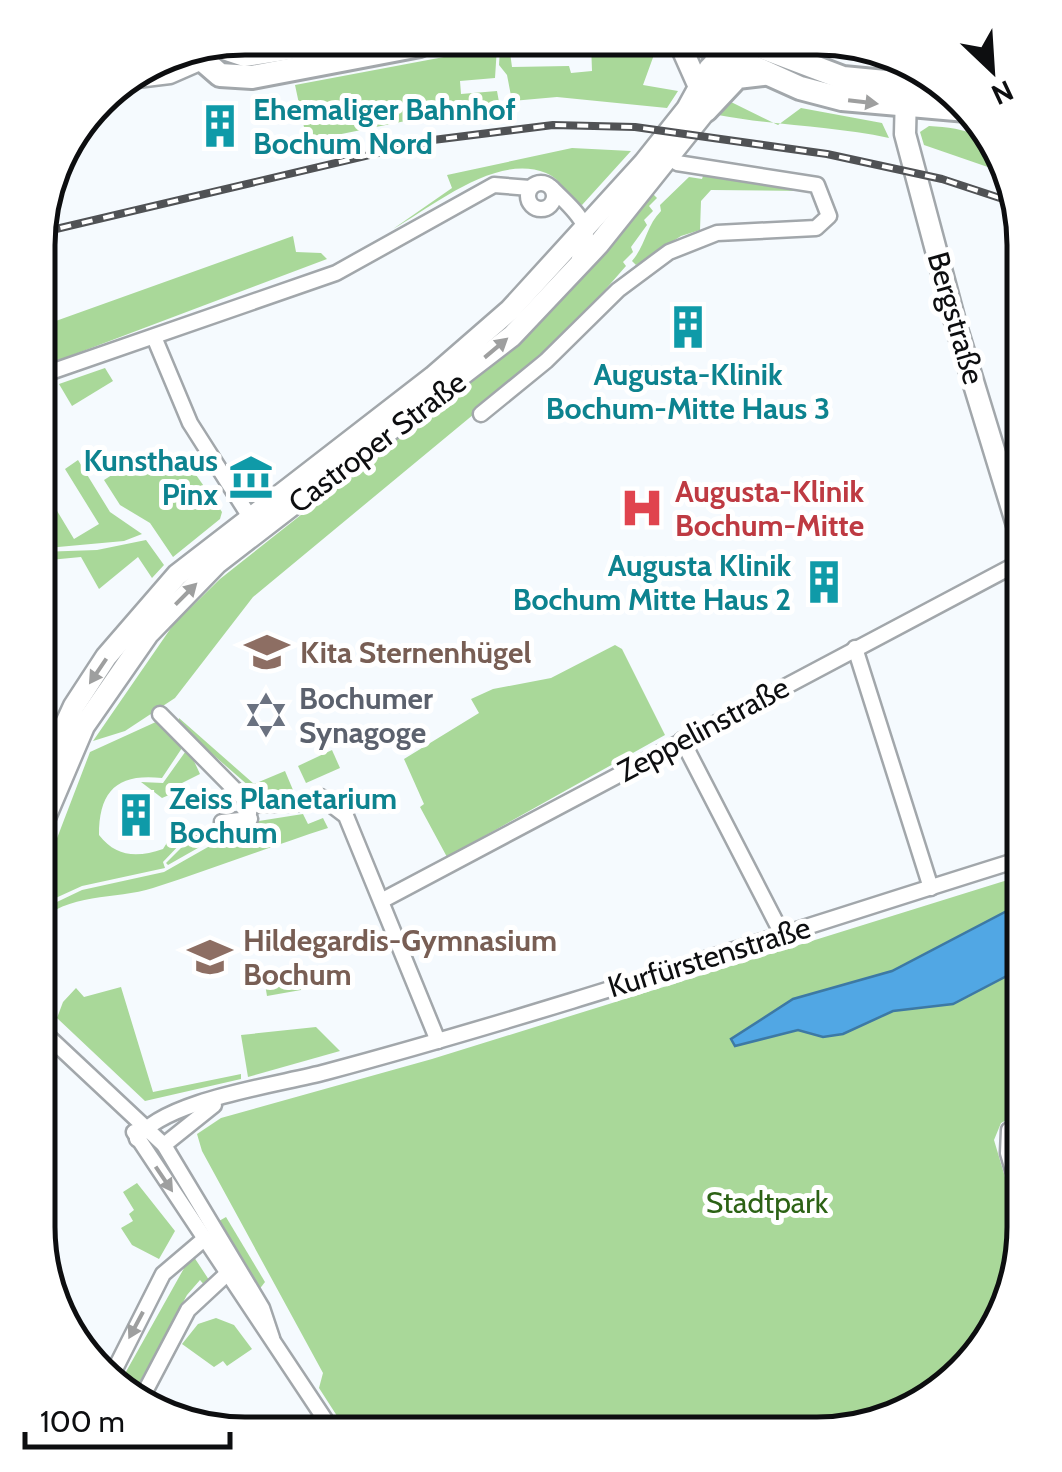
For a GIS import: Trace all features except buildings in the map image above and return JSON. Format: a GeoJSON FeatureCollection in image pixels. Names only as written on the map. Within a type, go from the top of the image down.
{"type":"FeatureCollection","features":[{"type":"Feature","properties":{"kind":"main road"},"geometry":{"type":"LineString","coordinates":[[204,60],[220,75],[252,77],[368,55]]}},
{"type":"Feature","properties":{"kind":"main road"},"geometry":{"type":"LineString","coordinates":[[687,55],[699,87]]}},
{"type":"Feature","properties":{"kind":"main road","name":"Castroper Straße"},"geometry":{"type":"LineString","coordinates":[[255,525],[488,330],[644,164],[699,87],[730,55]]}},
{"type":"Feature","properties":{"kind":"main road","name":"Castroper Straße"},"geometry":{"type":"LineString","coordinates":[[57,737],[106,658],[177,575],[255,525],[462,378],[512,336],[598,245],[706,110],[709,95],[733,55]]}},
{"type":"Feature","properties":{"kind":"main road"},"geometry":{"type":"LineString","coordinates":[[748,55],[766,74]]}},
{"type":"Feature","properties":{"kind":"main road"},"geometry":{"type":"LineString","coordinates":[[768,55],[942,104]]}},
{"type":"Feature","properties":{"kind":"main road"},"geometry":{"type":"LineString","coordinates":[[706,110],[737,77],[766,74],[842,100],[929,92]]}},
{"type":"Feature","properties":{"kind":"main road","name":"Bergstraße"},"geometry":{"type":"LineString","coordinates":[[905,96],[905,134],[947,293],[1007,492]]}},
{"type":"Feature","properties":{"kind":"street"},"geometry":{"type":"LineString","coordinates":[[159,76],[180,73],[187,64]]}},
{"type":"Feature","properties":{"kind":"street","name":"Castroper Straße"},"geometry":{"type":"LineString","coordinates":[[481,414],[546,361],[618,290],[669,252],[717,233],[816,228],[829,216],[817,185],[678,164]]}},
{"type":"Feature","properties":{"kind":"street"},"geometry":{"type":"LineString","coordinates":[[55,371],[336,272],[385,249],[494,185],[530,188],[542,182],[552,188],[586,227],[587,246],[570,271]]}},
{"type":"Feature","properties":{"kind":"street"},"geometry":{"type":"LineString","coordinates":[[530,188],[528,200],[541,209],[553,200],[552,188]]}},
{"type":"Feature","properties":{"kind":"street"},"geometry":{"type":"LineString","coordinates":[[154,337],[190,424],[255,525]]}},
{"type":"Feature","properties":{"kind":"street","name":"Zeppelinstraße"},"geometry":{"type":"LineString","coordinates":[[383,900],[1007,569]]}},
{"type":"Feature","properties":{"kind":"street"},"geometry":{"type":"LineString","coordinates":[[854,648],[932,888]]}},
{"type":"Feature","properties":{"kind":"street"},"geometry":{"type":"LineString","coordinates":[[160,714],[249,815]]}},
{"type":"Feature","properties":{"kind":"street"},"geometry":{"type":"LineString","coordinates":[[682,740],[782,934]]}},
{"type":"Feature","properties":{"kind":"street"},"geometry":{"type":"LineString","coordinates":[[222,822],[321,796],[346,816],[438,1041]]}},
{"type":"Feature","properties":{"kind":"street","name":"Kurfürstenstraße"},"geometry":{"type":"LineString","coordinates":[[147,1124],[167,1113],[438,1041],[1007,864]]}},
{"type":"Feature","properties":{"kind":"street"},"geometry":{"type":"LineString","coordinates":[[57,1046],[125,1113],[147,1124],[164,1145],[262,1308],[272,1338]]}},
{"type":"Feature","properties":{"kind":"street","name":"Kurfürstenstraße"},"geometry":{"type":"LineString","coordinates":[[164,1145],[220,1100]]}},
{"type":"Feature","properties":{"kind":"street"},"geometry":{"type":"LineString","coordinates":[[125,1113],[139,1142],[203,1240],[324,1417]]}},
{"type":"Feature","properties":{"kind":"street"},"geometry":{"type":"LineString","coordinates":[[139,1142],[147,1124]]}},
{"type":"Feature","properties":{"kind":"street"},"geometry":{"type":"LineString","coordinates":[[139,1142],[164,1145]]}},
{"type":"Feature","properties":{"kind":"street"},"geometry":{"type":"LineString","coordinates":[[116,1366],[163,1274],[203,1240],[222,1240]]}},
{"type":"Feature","properties":{"kind":"street"},"geometry":{"type":"LineString","coordinates":[[147,1389],[188,1310],[228,1277],[235,1263]]}},
{"type":"Feature","properties":{"kind":"green space"},"geometry":{"type":"Polygon","coordinates":[[[454,55],[496,55],[495,78],[460,81],[461,94],[497,91],[499,102],[307,141],[295,85],[454,55]]]}},
{"type":"Feature","properties":{"kind":"green space"},"geometry":{"type":"Polygon","coordinates":[[[500,55],[510,55],[512,67],[569,66],[571,73],[592,71],[591,55],[654,55],[643,85],[678,91],[667,108],[557,97],[512,101],[507,75],[499,65],[500,55]]]}},
{"type":"Feature","properties":{"kind":"green space"},"geometry":{"type":"Polygon","coordinates":[[[729,101],[774,123],[718,115],[729,101]]]}},
{"type":"Feature","properties":{"kind":"green space"},"geometry":{"type":"Polygon","coordinates":[[[801,108],[882,123],[889,138],[847,131],[780,124],[801,108]]]}},
{"type":"Feature","properties":{"kind":"green space"},"geometry":{"type":"Polygon","coordinates":[[[929,126],[971,133],[990,168],[924,145],[920,132],[929,126]]]}},
{"type":"Feature","properties":{"kind":"green space"},"geometry":{"type":"Polygon","coordinates":[[[572,148],[631,151],[582,205],[546,173],[507,170],[466,185],[393,229],[452,188],[447,175],[572,148]]]}},
{"type":"Feature","properties":{"kind":"green space"},"geometry":{"type":"Polygon","coordinates":[[[704,173],[806,187],[805,191],[711,190],[701,201],[700,230],[681,236],[636,265],[632,261],[661,211],[660,205],[689,177],[702,179],[704,173]]]}},
{"type":"Feature","properties":{"kind":"green space"},"geometry":{"type":"Polygon","coordinates":[[[653,194],[657,198],[649,206],[653,211],[644,220],[647,225],[631,247],[633,252],[623,262],[626,266],[555,347],[253,597],[175,698],[125,731],[93,741],[173,625],[220,579],[498,359],[556,306],[653,194]]]}},
{"type":"Feature","properties":{"kind":"green space"},"geometry":{"type":"Polygon","coordinates":[[[293,236],[296,252],[321,253],[327,259],[55,362],[55,321],[293,236]]]}},
{"type":"Feature","properties":{"kind":"green space"},"geometry":{"type":"Polygon","coordinates":[[[105,368],[113,381],[72,406],[59,384],[105,368]]]}},
{"type":"Feature","properties":{"kind":"green space"},"geometry":{"type":"Polygon","coordinates":[[[151,450],[160,458],[180,452],[222,512],[220,519],[173,557],[150,523],[120,505],[104,480],[151,450]]]}},
{"type":"Feature","properties":{"kind":"green space"},"geometry":{"type":"Polygon","coordinates":[[[78,460],[110,512],[142,534],[124,541],[55,547],[55,508],[74,539],[99,524],[65,469],[78,460]]]}},
{"type":"Feature","properties":{"kind":"green space"},"geometry":{"type":"Polygon","coordinates":[[[146,540],[164,565],[152,578],[138,557],[99,589],[81,557],[55,559],[55,551],[97,550],[146,540]]]}},
{"type":"Feature","properties":{"kind":"green space"},"geometry":{"type":"Polygon","coordinates":[[[615,645],[622,649],[665,735],[447,857],[420,807],[424,804],[404,759],[479,713],[471,699],[493,689],[551,678],[615,645]]]}},
{"type":"Feature","properties":{"kind":"green space"},"geometry":{"type":"Polygon","coordinates":[[[179,718],[254,784],[285,771],[293,790],[266,797],[258,794],[178,724],[179,718]]]}},
{"type":"Feature","properties":{"kind":"green space"},"geometry":{"type":"Polygon","coordinates":[[[158,721],[184,745],[162,778],[133,779],[114,788],[103,807],[99,835],[113,848],[128,854],[163,849],[175,830],[182,842],[163,862],[165,868],[82,886],[55,898],[55,844],[90,752],[158,721]]]}},
{"type":"Feature","properties":{"kind":"green space"},"geometry":{"type":"Polygon","coordinates":[[[188,748],[200,774],[174,787],[176,792],[162,798],[141,782],[163,783],[188,748]]]}},
{"type":"Feature","properties":{"kind":"green space"},"geometry":{"type":"Polygon","coordinates":[[[332,750],[340,768],[306,783],[298,766],[332,750]]]}},
{"type":"Feature","properties":{"kind":"green space"},"geometry":{"type":"Polygon","coordinates":[[[303,814],[308,824],[323,818],[328,828],[153,888],[77,902],[55,911],[55,903],[82,890],[164,872],[252,822],[303,814]]]}},
{"type":"Feature","properties":{"kind":"green space"},"geometry":{"type":"Polygon","coordinates":[[[242,823],[166,863],[186,843],[181,833],[242,823]]]}},
{"type":"Feature","properties":{"kind":"green space","name":"Stadtpark"},"geometry":{"type":"Polygon","coordinates":[[[1007,880],[1007,1120],[1001,1123],[994,1140],[1007,1184],[1007,1239],[997,1288],[975,1332],[942,1370],[901,1397],[866,1411],[817,1417],[338,1417],[319,1388],[323,1373],[202,1151],[197,1134],[221,1118],[432,1059],[1007,880]]]}},
{"type":"Feature","properties":{"kind":"green space"},"geometry":{"type":"Polygon","coordinates":[[[297,966],[301,990],[267,996],[263,972],[297,966]]]}},
{"type":"Feature","properties":{"kind":"green space"},"geometry":{"type":"Polygon","coordinates":[[[121,987],[153,1092],[241,1074],[241,1079],[145,1101],[57,1018],[63,1002],[76,988],[84,997],[121,987]]]}},
{"type":"Feature","properties":{"kind":"green space"},"geometry":{"type":"Polygon","coordinates":[[[316,1027],[340,1051],[248,1077],[241,1035],[316,1027]]]}},
{"type":"Feature","properties":{"kind":"green space"},"geometry":{"type":"Polygon","coordinates":[[[137,1183],[175,1231],[159,1259],[132,1245],[121,1228],[133,1221],[129,1214],[134,1210],[123,1192],[137,1183]]]}},
{"type":"Feature","properties":{"kind":"green space"},"geometry":{"type":"Polygon","coordinates":[[[226,1217],[265,1282],[258,1291],[219,1221],[226,1217]]]}},
{"type":"Feature","properties":{"kind":"green space"},"geometry":{"type":"Polygon","coordinates":[[[192,1254],[211,1283],[206,1287],[200,1280],[187,1295],[139,1384],[125,1374],[192,1254]]]}},
{"type":"Feature","properties":{"kind":"green space"},"geometry":{"type":"Polygon","coordinates":[[[216,1318],[234,1325],[252,1349],[227,1366],[223,1361],[214,1367],[182,1344],[198,1324],[216,1318]]]}},
{"type":"Feature","properties":{"kind":"water"},"geometry":{"type":"Polygon","coordinates":[[[1007,911],[1007,976],[953,1004],[893,1011],[843,1034],[823,1037],[798,1030],[735,1046],[731,1039],[793,999],[892,971],[1007,911]]]}},
{"type":"Feature","properties":{"kind":"railway"},"geometry":{"type":"LineString","coordinates":[[56,229],[433,140],[553,125],[635,127],[827,154],[942,179],[1001,199]]}},
{"type":"Feature","properties":{"kind":"place","name":"Ehemaliger Bahnhof Bochum Nord"},"geometry":{"type":"Point","coordinates":[220,126]}},
{"type":"Feature","properties":{"kind":"place","name":"Augusta-Klinik Bochum-Mitte Haus 3"},"geometry":{"type":"Point","coordinates":[688,327]}},
{"type":"Feature","properties":{"kind":"place","name":"Kunsthaus Pinx"},"geometry":{"type":"Point","coordinates":[251,477]}},
{"type":"Feature","properties":{"kind":"place","name":"Augusta-Klinik Bochum-Mitte"},"geometry":{"type":"Point","coordinates":[642,508]}},
{"type":"Feature","properties":{"kind":"place","name":"Augusta Klinik Bochum Mitte Haus 2"},"geometry":{"type":"Point","coordinates":[824,582]}},
{"type":"Feature","properties":{"kind":"place","name":"Kita Sternenhügel"},"geometry":{"type":"Point","coordinates":[267,652]}},
{"type":"Feature","properties":{"kind":"place","name":"Bochumer Synagoge"},"geometry":{"type":"Point","coordinates":[266,715]}},
{"type":"Feature","properties":{"kind":"place","name":"Zeiss Planetarium Bochum"},"geometry":{"type":"Point","coordinates":[136,815]}},
{"type":"Feature","properties":{"kind":"place","name":"Hildegardis-Gymnasium Bochum"},"geometry":{"type":"Point","coordinates":[210,957]}}]}
